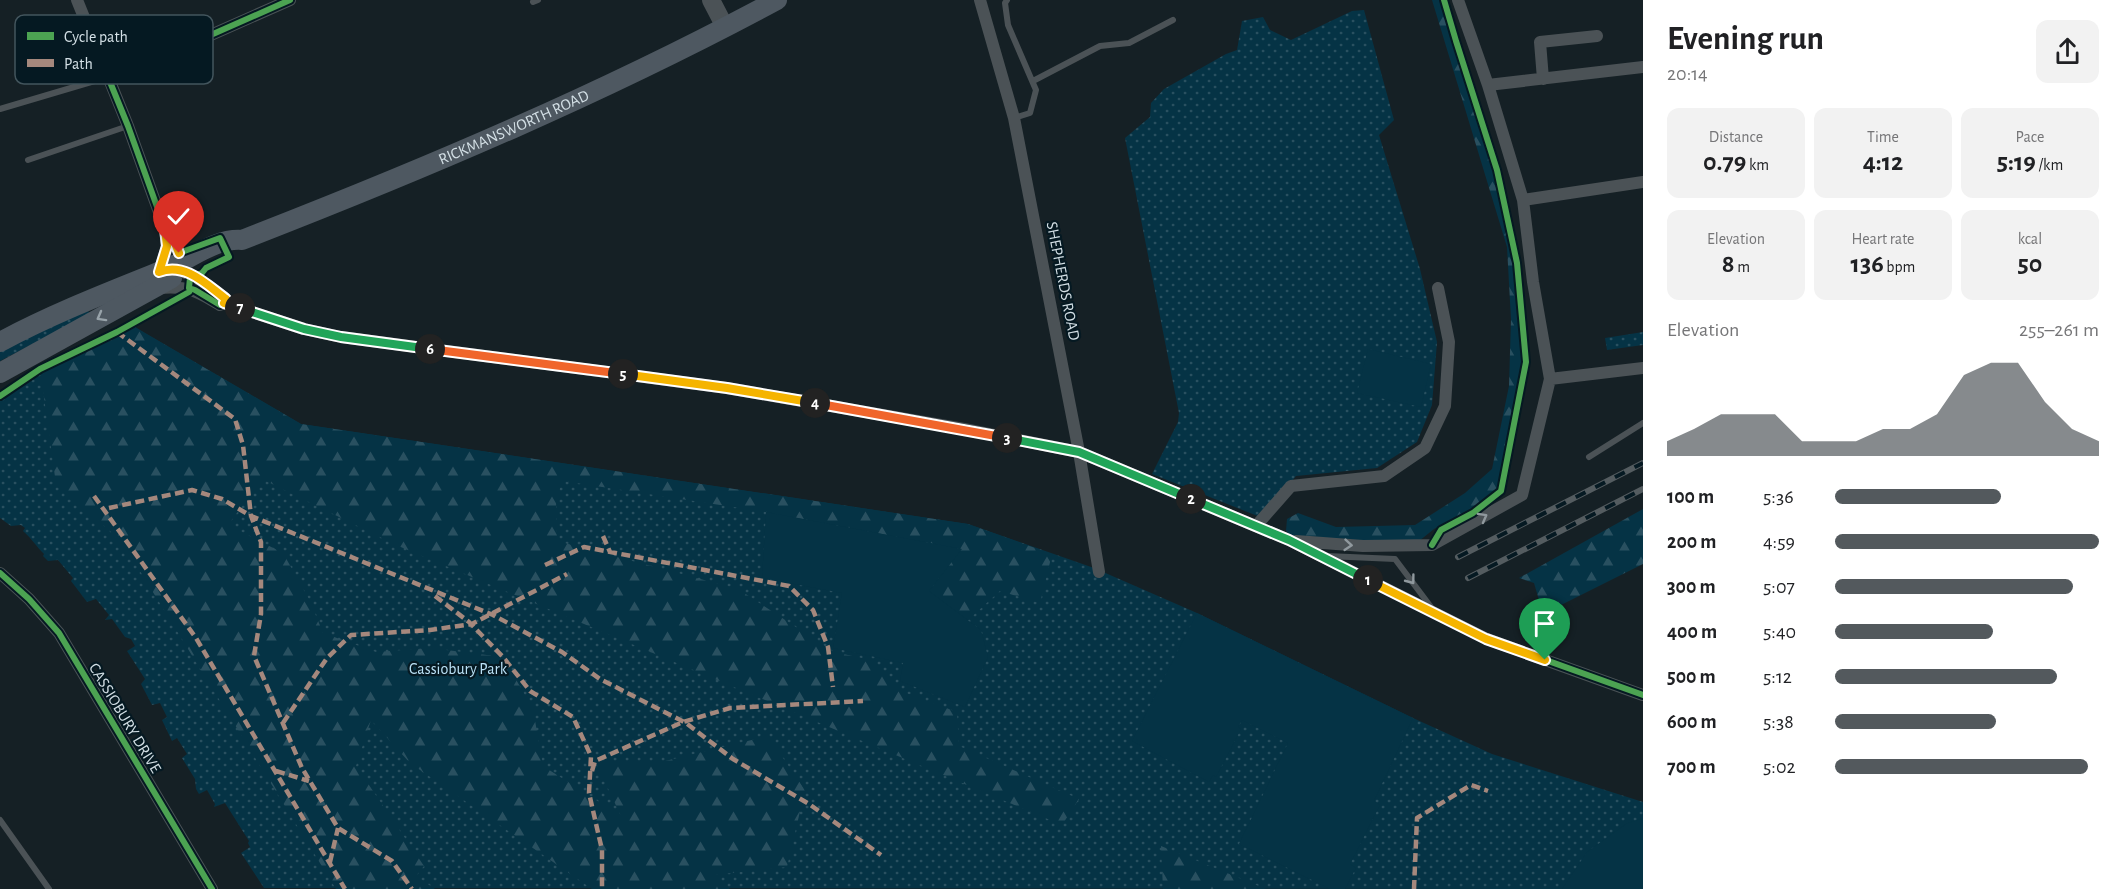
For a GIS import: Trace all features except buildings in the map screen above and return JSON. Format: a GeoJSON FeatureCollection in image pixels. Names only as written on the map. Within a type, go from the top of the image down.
{"type":"FeatureCollection","features":[{"type":"Feature","properties":{"kind":"main road","name":"RICKMANSWORTH ROAD"},"geometry":{"type":"LineString","coordinates":[[0,372],[171,278],[235,248],[243,240],[485,142],[612,84],[777,0]]}},
{"type":"Feature","properties":{"kind":"main road","name":"RICKMANSWORTH ROAD"},"geometry":{"type":"LineString","coordinates":[[0,342],[88,299],[171,278]]}},
{"type":"Feature","properties":{"kind":"street"},"geometry":{"type":"LineString","coordinates":[[77,0],[83,15]]}},
{"type":"Feature","properties":{"kind":"street"},"geometry":{"type":"LineString","coordinates":[[213,34],[290,0]]}},
{"type":"Feature","properties":{"kind":"street"},"geometry":{"type":"LineString","coordinates":[[711,0],[725,27]]}},
{"type":"Feature","properties":{"kind":"street","name":"SHEPHERDS ROAD"},"geometry":{"type":"LineString","coordinates":[[980,0],[1014,118],[1079,452],[1099,572]]}},
{"type":"Feature","properties":{"kind":"street"},"geometry":{"type":"LineString","coordinates":[[1289,540],[1363,546],[1432,545],[1522,495],[1550,379],[1533,282],[1523,200],[1488,85],[1458,0]]}},
{"type":"Feature","properties":{"kind":"street"},"geometry":{"type":"LineString","coordinates":[[1543,79],[1540,42],[1598,36]]}},
{"type":"Feature","properties":{"kind":"street"},"geometry":{"type":"LineString","coordinates":[[1488,85],[1643,67]]}},
{"type":"Feature","properties":{"kind":"street"},"geometry":{"type":"LineString","coordinates":[[111,84],[165,229],[171,278],[195,276],[226,299],[224,303],[304,329],[341,337],[727,388],[964,429],[1079,452],[1289,540],[1486,639],[1643,695]]}},
{"type":"Feature","properties":{"kind":"street"},"geometry":{"type":"LineString","coordinates":[[1523,200],[1643,182]]}},
{"type":"Feature","properties":{"kind":"street"},"geometry":{"type":"LineString","coordinates":[[1256,526],[1291,486],[1384,476],[1425,448],[1445,406],[1449,342],[1438,288]]}},
{"type":"Feature","properties":{"kind":"street"},"geometry":{"type":"LineString","coordinates":[[1550,379],[1643,368]]}},
{"type":"Feature","properties":{"kind":"street","name":"CASSIOBURY DRIVE"},"geometry":{"type":"LineString","coordinates":[[0,573],[29,599],[59,633],[212,889]]}},
{"type":"Feature","properties":{"kind":"lane"},"geometry":{"type":"LineString","coordinates":[[1007,0],[1005,3],[1008,25],[1036,90],[1030,113],[1014,118]]}},
{"type":"Feature","properties":{"kind":"lane"},"geometry":{"type":"LineString","coordinates":[[1033,81],[1100,45],[1129,43],[1173,20]]}},
{"type":"Feature","properties":{"kind":"lane"},"geometry":{"type":"LineString","coordinates":[[0,109],[84,84]]}},
{"type":"Feature","properties":{"kind":"lane"},"geometry":{"type":"LineString","coordinates":[[28,160],[128,126]]}},
{"type":"Feature","properties":{"kind":"lane"},"geometry":{"type":"LineString","coordinates":[[1589,457],[1643,423]]}},
{"type":"Feature","properties":{"kind":"lane"},"geometry":{"type":"LineString","coordinates":[[1321,556],[1395,559],[1436,613]]}},
{"type":"Feature","properties":{"kind":"lane"},"geometry":{"type":"LineString","coordinates":[[0,820],[49,889]]}},
{"type":"Feature","properties":{"kind":"green space"},"geometry":{"type":"Polygon","coordinates":[[[1432,0],[1445,0],[1500,173],[1521,267],[1529,364],[1501,493],[1434,529],[1419,541],[1296,540],[1286,531],[1287,519],[1298,513],[1336,527],[1415,525],[1465,493],[1492,469],[1509,386],[1511,319],[1507,247],[1432,0]]]}},
{"type":"Feature","properties":{"kind":"green space"},"geometry":{"type":"Polygon","coordinates":[[[1364,10],[1394,120],[1379,135],[1420,269],[1437,342],[1432,405],[1417,442],[1377,468],[1296,476],[1266,513],[1260,517],[1152,474],[1178,422],[1179,413],[1125,138],[1150,117],[1151,103],[1164,89],[1237,50],[1242,21],[1263,17],[1270,30],[1291,40],[1352,11],[1364,10]]]}},
{"type":"Feature","properties":{"kind":"green space"},"geometry":{"type":"Polygon","coordinates":[[[87,309],[90,314],[0,361],[0,346],[87,309]]]}},
{"type":"Feature","properties":{"kind":"green space","name":"Cassiobury Park"},"geometry":{"type":"Polygon","coordinates":[[[133,326],[301,424],[968,524],[1094,568],[1197,613],[1492,754],[1643,802],[1643,889],[264,888],[241,853],[250,847],[249,841],[225,803],[214,807],[215,804],[207,790],[199,794],[196,789],[195,779],[182,758],[187,754],[177,738],[172,741],[162,720],[167,717],[160,703],[152,705],[141,684],[145,679],[127,651],[135,646],[131,639],[125,637],[112,619],[105,620],[109,615],[96,599],[87,602],[71,581],[73,578],[58,560],[48,561],[43,556],[44,554],[23,531],[25,528],[21,525],[11,526],[0,518],[0,395],[133,326]]]}},
{"type":"Feature","properties":{"kind":"green space"},"geometry":{"type":"Polygon","coordinates":[[[133,326],[301,424],[968,524],[1052,554],[1040,603],[1000,591],[967,621],[929,591],[961,549],[766,512],[563,481],[556,498],[557,541],[738,589],[834,652],[871,660],[898,690],[957,712],[959,746],[1079,799],[1062,825],[396,545],[262,479],[228,525],[283,553],[310,601],[323,633],[376,652],[430,648],[503,657],[533,709],[543,766],[621,816],[595,761],[661,762],[768,736],[805,790],[787,867],[713,875],[730,889],[592,889],[410,763],[371,720],[356,766],[424,866],[416,876],[435,889],[336,889],[135,563],[110,531],[56,484],[40,369],[133,326]]]}},
{"type":"Feature","properties":{"kind":"green space"},"geometry":{"type":"Polygon","coordinates":[[[1643,332],[1643,345],[1607,350],[1605,338],[1643,332]]]}},
{"type":"Feature","properties":{"kind":"green space"},"geometry":{"type":"Polygon","coordinates":[[[1368,349],[1431,364],[1421,407],[1357,393],[1368,349]]]}},
{"type":"Feature","properties":{"kind":"green space"},"geometry":{"type":"Polygon","coordinates":[[[1643,509],[1643,564],[1543,614],[1534,583],[1519,578],[1643,509]]]}},
{"type":"Feature","properties":{"kind":"green space"},"geometry":{"type":"Polygon","coordinates":[[[766,512],[962,549],[929,591],[981,630],[988,657],[965,707],[900,681],[903,663],[833,648],[842,593],[762,578],[766,512]]]}},
{"type":"Feature","properties":{"kind":"green space"},"geometry":{"type":"Polygon","coordinates":[[[1197,613],[1413,718],[1374,801],[1380,805],[1350,864],[1356,868],[1345,889],[1330,889],[1239,844],[1288,743],[1242,720],[1238,727],[1241,729],[1216,777],[1213,775],[1209,782],[1132,741],[1197,613]]]}},
{"type":"Feature","properties":{"kind":"green space"},"geometry":{"type":"Polygon","coordinates":[[[1643,818],[1643,889],[1562,889],[1587,852],[1626,824],[1643,818]]]}},
{"type":"Feature","properties":{"kind":"green space"},"geometry":{"type":"Polygon","coordinates":[[[1161,846],[1266,889],[1163,889],[1161,846]]]}},
{"type":"Feature","properties":{"kind":"railway"},"geometry":{"type":"LineString","coordinates":[[1458,557],[1643,463]]}},
{"type":"Feature","properties":{"kind":"railway"},"geometry":{"type":"LineString","coordinates":[[1468,578],[1643,489]]}},
{"type":"Feature","properties":{"kind":"marked path"},"geometry":{"type":"LineString","coordinates":[[117,332],[235,419],[243,445],[251,516],[261,542],[261,614],[254,656],[302,768],[338,828],[392,861],[412,889]]}},
{"type":"Feature","properties":{"kind":"marked path"},"geometry":{"type":"LineString","coordinates":[[109,508],[192,490],[222,499],[251,516],[493,615],[562,652],[600,679],[686,723],[733,759],[809,804],[881,855]]}},
{"type":"Feature","properties":{"kind":"marked path"},"geometry":{"type":"LineString","coordinates":[[94,496],[196,638],[345,889]]}},
{"type":"Feature","properties":{"kind":"marked path"},"geometry":{"type":"LineString","coordinates":[[603,536],[610,552]]}},
{"type":"Feature","properties":{"kind":"marked path"},"geometry":{"type":"LineString","coordinates":[[545,565],[584,547],[789,586],[813,610],[828,647],[833,687]]}},
{"type":"Feature","properties":{"kind":"marked path"},"geometry":{"type":"LineString","coordinates":[[283,723],[327,658],[351,635],[430,630],[472,624],[567,574]]}},
{"type":"Feature","properties":{"kind":"marked path"},"geometry":{"type":"LineString","coordinates":[[435,596],[469,622],[503,657],[530,691],[573,717],[591,756],[589,793],[602,850],[602,889]]}},
{"type":"Feature","properties":{"kind":"marked path"},"geometry":{"type":"LineString","coordinates":[[592,771],[595,761],[683,722],[730,708],[863,701]]}},
{"type":"Feature","properties":{"kind":"marked path"},"geometry":{"type":"LineString","coordinates":[[276,771],[309,781]]}},
{"type":"Feature","properties":{"kind":"marked path"},"geometry":{"type":"LineString","coordinates":[[1414,889],[1417,818],[1471,785],[1488,791]]}},
{"type":"Feature","properties":{"kind":"marked path"},"geometry":{"type":"LineString","coordinates":[[330,862],[338,828]]}},
{"type":"Feature","properties":{"kind":"cycle path"},"geometry":{"type":"LineString","coordinates":[[213,34],[290,0]]}},
{"type":"Feature","properties":{"kind":"cycle path"},"geometry":{"type":"LineString","coordinates":[[1432,545],[1441,530],[1473,513],[1501,491],[1526,362],[1517,263],[1497,170],[1444,0]]}},
{"type":"Feature","properties":{"kind":"cycle path"},"geometry":{"type":"LineString","coordinates":[[111,84],[165,229],[171,233],[179,253],[220,238],[229,257],[190,278],[189,288],[220,305],[224,303],[304,329],[341,337],[727,388],[964,429],[1079,452],[1289,540],[1487,639],[1643,695]]}},
{"type":"Feature","properties":{"kind":"cycle path"},"geometry":{"type":"LineString","coordinates":[[0,396],[40,369],[117,332],[189,292]]}},
{"type":"Feature","properties":{"kind":"cycle path"},"geometry":{"type":"LineString","coordinates":[[0,573],[29,599],[59,633],[212,889]]}},
{"type":"Feature","properties":{"kind":"route"},"geometry":{"type":"LineString","coordinates":[[179,253],[171,233],[165,229],[167,246],[159,272],[168,268],[186,271],[226,299],[224,303],[304,329],[341,337],[727,388],[964,429],[1079,452],[1289,540],[1486,639],[1545,660]]}}]}
